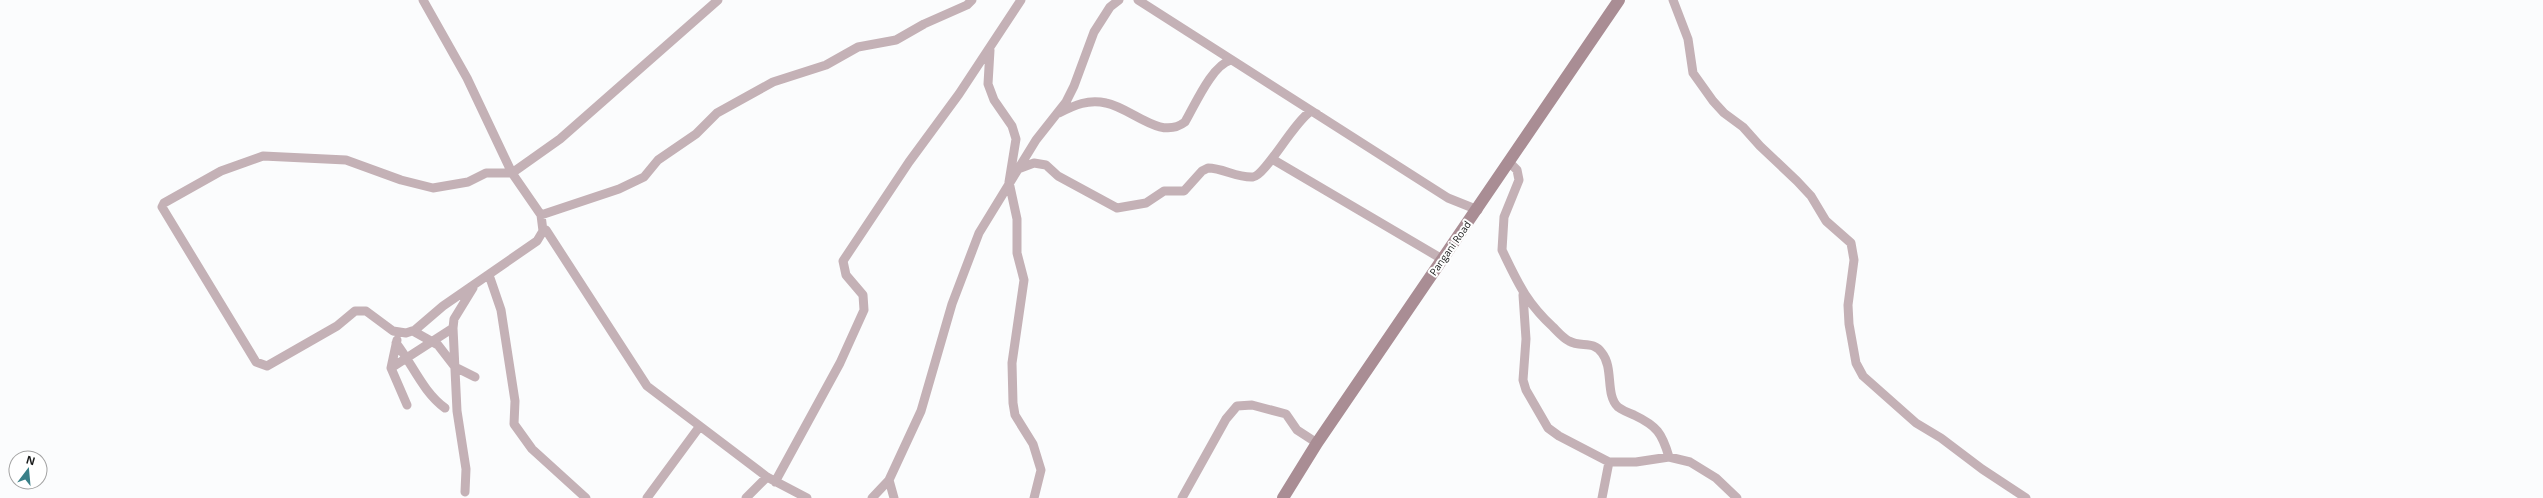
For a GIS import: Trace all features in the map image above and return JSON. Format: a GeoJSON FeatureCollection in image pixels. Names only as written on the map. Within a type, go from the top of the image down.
{"type":"FeatureCollection","features":[{"type":"Feature","properties":{"kind":"main road","name":"Pangani Road"},"geometry":{"type":"LineString","coordinates":[[1283,498],[1317,443],[1442,259],[1478,210],[1619,0]]}},
{"type":"Feature","properties":{"kind":"street"},"geometry":{"type":"LineString","coordinates":[[413,331],[444,306],[475,286],[536,241],[543,230],[541,215],[512,173],[468,78],[423,0]]}},
{"type":"Feature","properties":{"kind":"street"},"geometry":{"type":"LineString","coordinates":[[475,376],[455,367],[433,342],[413,331],[398,332],[366,311],[354,311],[337,326],[274,364],[267,366],[260,365],[248,350],[165,214],[162,207],[164,203],[221,172],[262,156],[346,160],[401,180],[433,188],[468,182],[486,173],[512,173],[560,139],[718,0]]}},
{"type":"Feature","properties":{"kind":"street"},"geometry":{"type":"LineString","coordinates":[[541,215],[608,193],[644,177],[658,160],[696,134],[717,113],[773,82],[826,65],[858,47],[906,36],[924,24],[967,5],[972,0]]}},
{"type":"Feature","properties":{"kind":"street"},"geometry":{"type":"LineString","coordinates":[[775,482],[840,363],[864,310],[863,295],[846,275],[843,261],[909,162],[959,94],[1020,0]]}},
{"type":"Feature","properties":{"kind":"street"},"geometry":{"type":"LineString","coordinates":[[872,498],[890,480],[927,397],[940,342],[975,244],[1009,182],[1036,140],[1059,113],[1074,86],[1094,32],[1110,7],[1119,0]]}},
{"type":"Feature","properties":{"kind":"street"},"geometry":{"type":"LineString","coordinates":[[1138,0],[1448,198],[1478,210]]}},
{"type":"Feature","properties":{"kind":"street"},"geometry":{"type":"LineString","coordinates":[[1672,0],[1688,39],[1694,73],[1713,101],[1724,113],[1743,127],[1760,146],[1798,181],[1811,196],[1826,220],[1851,243],[1854,260],[1848,305],[1849,324],[1856,363],[1862,376],[1916,424],[1941,438],[1982,469],[2026,498]]}},
{"type":"Feature","properties":{"kind":"street"},"geometry":{"type":"LineString","coordinates":[[990,47],[988,84],[994,100],[1015,132],[1009,182],[1017,219],[1017,253],[1024,280],[1012,363],[1013,403],[1015,415],[1033,444],[1041,470],[1034,498]]}},
{"type":"Feature","properties":{"kind":"street"},"geometry":{"type":"LineString","coordinates":[[1059,113],[1078,103],[1106,102],[1124,108],[1160,127],[1170,129],[1178,127],[1185,122],[1217,70],[1225,62],[1231,60]]}},
{"type":"Feature","properties":{"kind":"street"},"geometry":{"type":"LineString","coordinates":[[1018,169],[1034,163],[1046,165],[1062,179],[1112,206],[1122,208],[1136,203],[1146,203],[1164,191],[1184,191],[1202,172],[1208,168],[1242,176],[1257,176],[1264,171],[1282,141],[1305,115],[1311,111],[1316,114]]}},
{"type":"Feature","properties":{"kind":"street"},"geometry":{"type":"LineString","coordinates":[[1272,159],[1442,259]]}},
{"type":"Feature","properties":{"kind":"street"},"geometry":{"type":"LineString","coordinates":[[1509,162],[1518,170],[1519,180],[1506,210],[1502,250],[1523,295],[1533,308],[1569,341],[1590,344],[1603,354],[1610,370],[1614,401],[1619,408],[1655,428],[1663,436],[1669,457]]}},
{"type":"Feature","properties":{"kind":"street"},"geometry":{"type":"LineString","coordinates":[[543,230],[546,230],[588,292],[647,386],[767,477],[807,498]]}},
{"type":"Feature","properties":{"kind":"street"},"geometry":{"type":"LineString","coordinates":[[489,275],[502,310],[515,401],[514,424],[532,449],[586,498]]}},
{"type":"Feature","properties":{"kind":"street"},"geometry":{"type":"LineString","coordinates":[[465,492],[466,469],[457,411],[453,328],[454,319],[475,286]]}},
{"type":"Feature","properties":{"kind":"street"},"geometry":{"type":"LineString","coordinates":[[1523,295],[1526,339],[1523,380],[1530,397],[1548,428],[1558,436],[1609,462],[1636,462],[1669,457],[1690,462],[1704,469],[1737,498]]}},
{"type":"Feature","properties":{"kind":"street"},"geometry":{"type":"LineString","coordinates":[[391,368],[453,328]]}},
{"type":"Feature","properties":{"kind":"street"},"geometry":{"type":"LineString","coordinates":[[398,332],[391,368],[406,405]]}},
{"type":"Feature","properties":{"kind":"street"},"geometry":{"type":"LineString","coordinates":[[396,343],[407,357],[428,394],[445,408]]}},
{"type":"Feature","properties":{"kind":"street"},"geometry":{"type":"LineString","coordinates":[[1182,498],[1226,419],[1237,406],[1252,405],[1286,414],[1297,430],[1317,443]]}},
{"type":"Feature","properties":{"kind":"street"},"geometry":{"type":"LineString","coordinates":[[647,498],[700,426]]}},
{"type":"Feature","properties":{"kind":"street"},"geometry":{"type":"LineString","coordinates":[[1602,498],[1609,462]]}},
{"type":"Feature","properties":{"kind":"street"},"geometry":{"type":"LineString","coordinates":[[746,498],[767,477]]}},
{"type":"Feature","properties":{"kind":"street"},"geometry":{"type":"LineString","coordinates":[[890,480],[894,498]]}}]}
